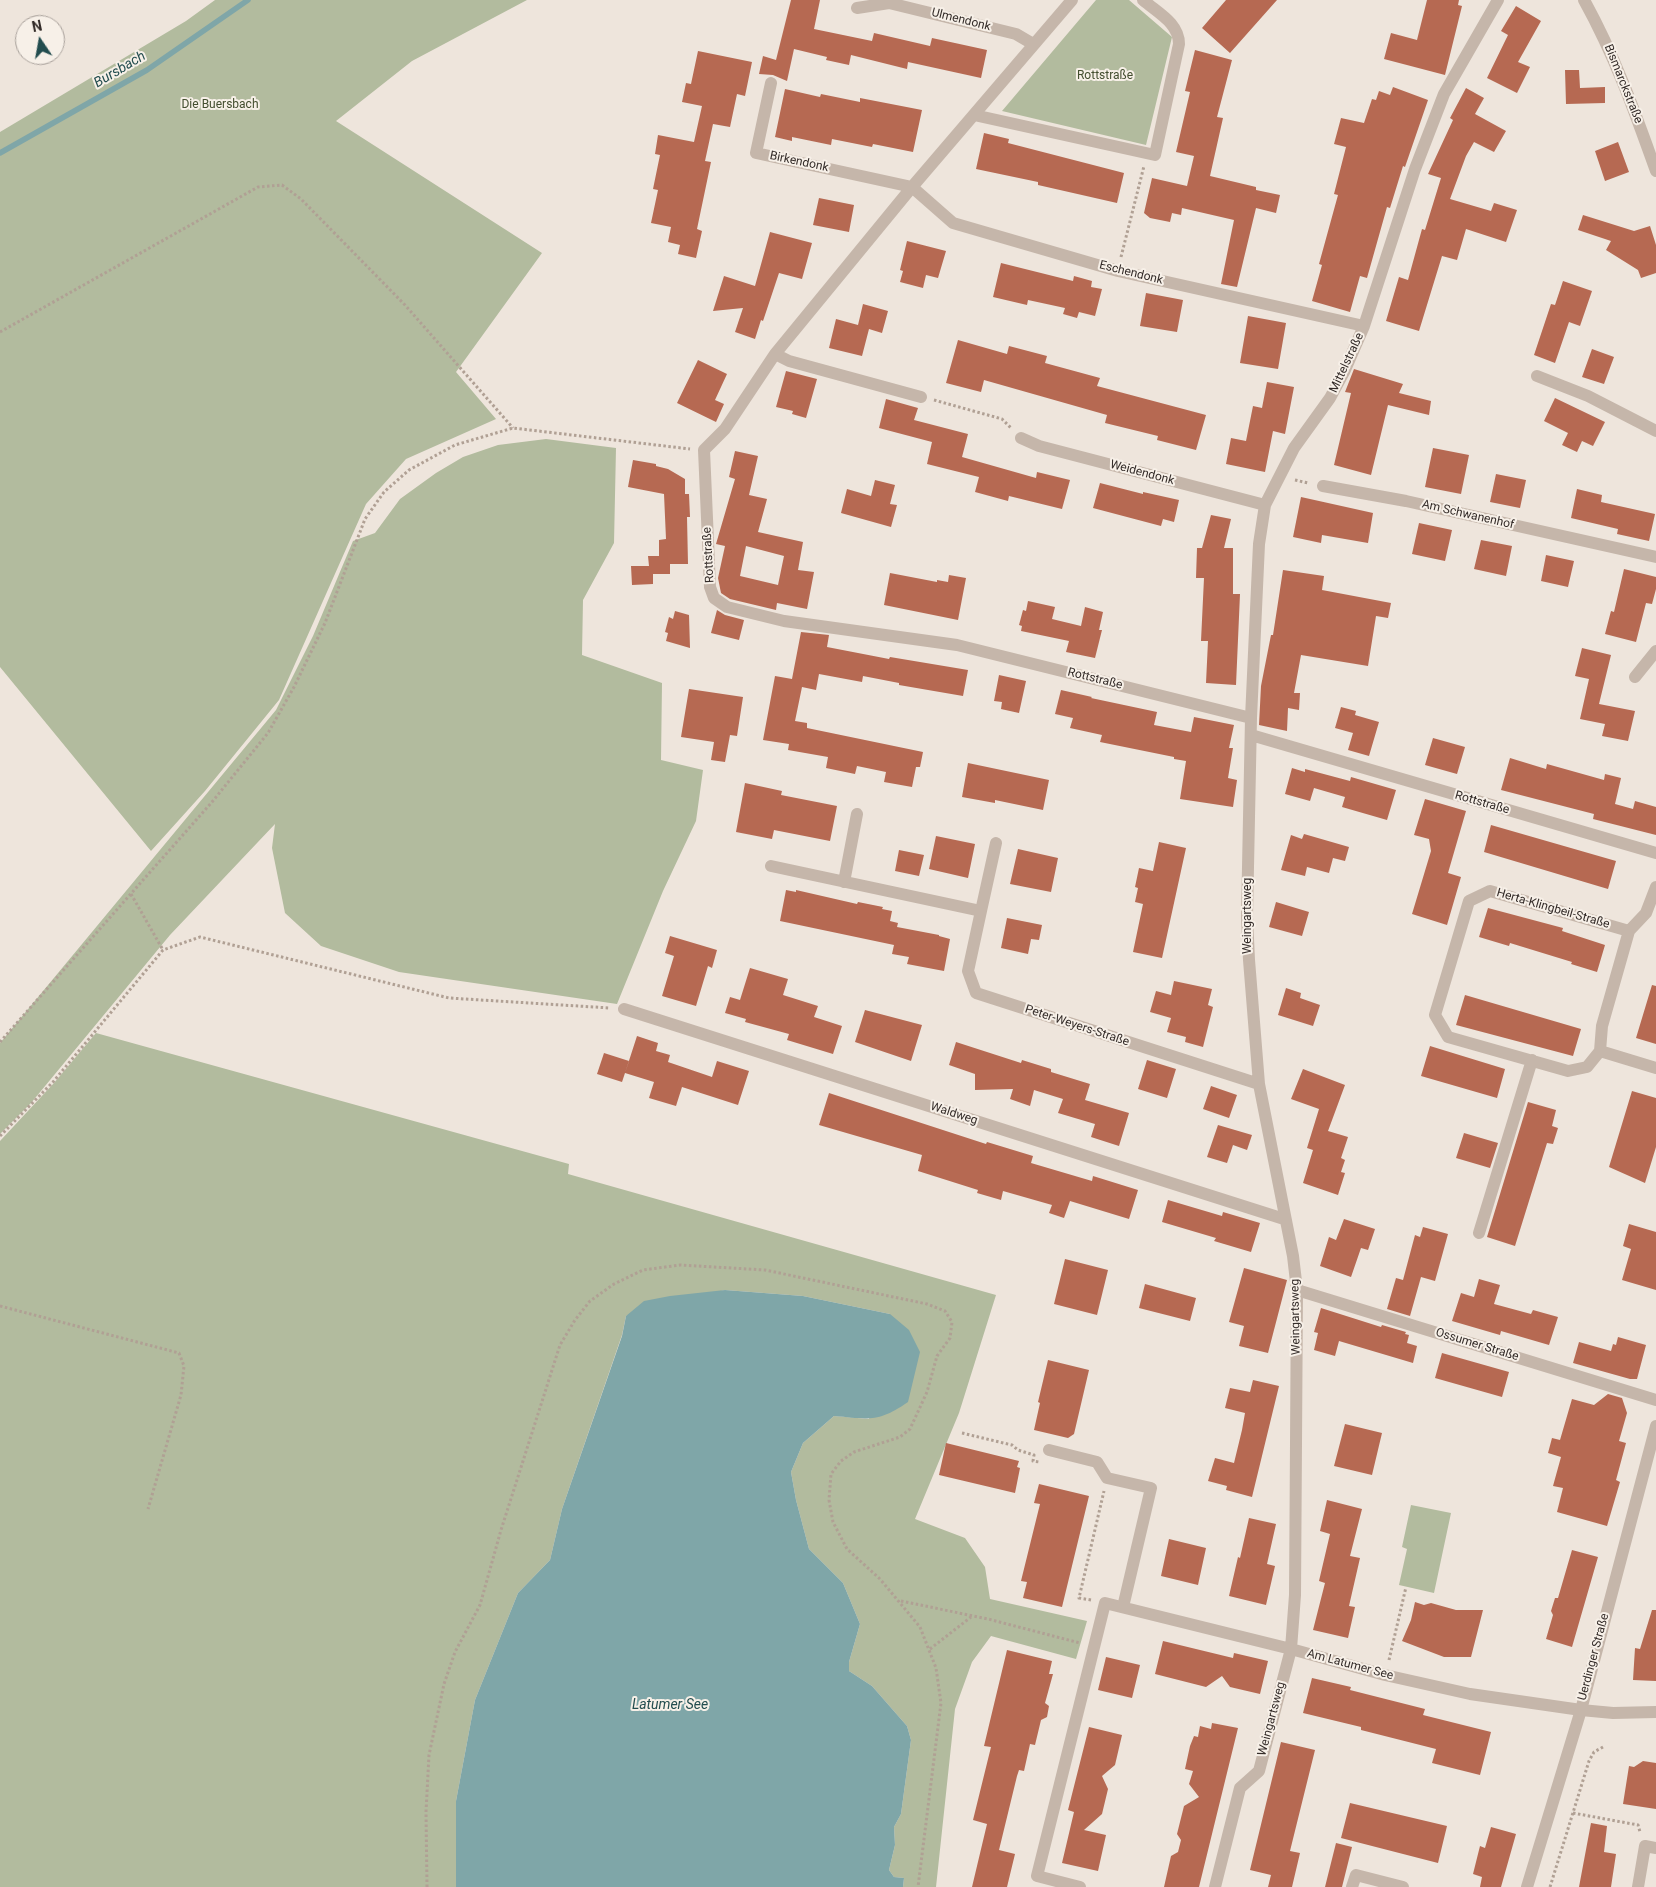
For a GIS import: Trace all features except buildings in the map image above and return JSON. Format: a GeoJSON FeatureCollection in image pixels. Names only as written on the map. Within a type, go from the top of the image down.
{"type":"FeatureCollection","features":[{"type":"Feature","properties":{"kind":"street"},"geometry":{"type":"LineString","coordinates":[[704,450],[725,429],[775,354],[912,187],[1072,0]]}},
{"type":"Feature","properties":{"kind":"street"},"geometry":{"type":"LineString","coordinates":[[974,115],[1155,155],[1179,44],[1179,35],[1175,27],[1144,0]]}},
{"type":"Feature","properties":{"kind":"street","name":"Mittelstraße"},"geometry":{"type":"LineString","coordinates":[[1251,735],[1259,544],[1265,505],[1294,448],[1330,398],[1364,326],[1415,169],[1444,94],[1498,0]]}},
{"type":"Feature","properties":{"kind":"street","name":"Bismarckstraße"},"geometry":{"type":"LineString","coordinates":[[1584,0],[1604,37],[1622,79],[1656,171]]}},
{"type":"Feature","properties":{"kind":"street","name":"Ulmendonk"},"geometry":{"type":"LineString","coordinates":[[857,8],[889,3],[1016,34],[1033,44]]}},
{"type":"Feature","properties":{"kind":"street","name":"Birkendonk"},"geometry":{"type":"LineString","coordinates":[[772,83],[756,152],[912,187]]}},
{"type":"Feature","properties":{"kind":"street","name":"Eschendonk"},"geometry":{"type":"LineString","coordinates":[[912,187],[953,223],[1118,270],[1364,326]]}},
{"type":"Feature","properties":{"kind":"street"},"geometry":{"type":"LineString","coordinates":[[775,354],[789,361],[921,397]]}},
{"type":"Feature","properties":{"kind":"street"},"geometry":{"type":"LineString","coordinates":[[1538,376],[1588,396],[1656,431]]}},
{"type":"Feature","properties":{"kind":"street","name":"Weidendonk"},"geometry":{"type":"LineString","coordinates":[[1021,438],[1039,446],[1265,505]]}},
{"type":"Feature","properties":{"kind":"street","name":"Rottstraße"},"geometry":{"type":"LineString","coordinates":[[704,450],[710,587],[714,598],[727,607],[784,621],[957,646],[1251,718]]}},
{"type":"Feature","properties":{"kind":"street","name":"Am Schwanenhof"},"geometry":{"type":"LineString","coordinates":[[1324,486],[1406,501],[1656,557]]}},
{"type":"Feature","properties":{"kind":"street"},"geometry":{"type":"LineString","coordinates":[[1635,677],[1656,651]]}},
{"type":"Feature","properties":{"kind":"street","name":"Rottstraße"},"geometry":{"type":"LineString","coordinates":[[1251,735],[1656,853]]}},
{"type":"Feature","properties":{"kind":"street","name":"Weingartsweg"},"geometry":{"type":"LineString","coordinates":[[1215,1887],[1240,1788],[1259,1771],[1291,1649],[1295,1596],[1297,1290],[1293,1256],[1284,1219],[1259,1084],[1248,960],[1247,917],[1251,735]]}},
{"type":"Feature","properties":{"kind":"street"},"geometry":{"type":"LineString","coordinates":[[844,882],[857,814]]}},
{"type":"Feature","properties":{"kind":"street","name":"Peter-Weyers-Straße"},"geometry":{"type":"LineString","coordinates":[[996,842],[968,971],[976,993],[1259,1084]]}},
{"type":"Feature","properties":{"kind":"street"},"geometry":{"type":"LineString","coordinates":[[771,866],[980,911]]}},
{"type":"Feature","properties":{"kind":"street"},"geometry":{"type":"LineString","coordinates":[[1656,886],[1646,913],[1629,931],[1602,1026],[1600,1051],[1656,1068]]}},
{"type":"Feature","properties":{"kind":"street","name":"Herta-Klingbeil-Straße"},"geometry":{"type":"LineString","coordinates":[[1600,1051],[1587,1067],[1568,1071],[1448,1037],[1436,1015],[1469,902],[1490,891],[1629,931]]}},
{"type":"Feature","properties":{"kind":"street","name":"Waldweg"},"geometry":{"type":"LineString","coordinates":[[624,1009],[1284,1219]]}},
{"type":"Feature","properties":{"kind":"street"},"geometry":{"type":"LineString","coordinates":[[1478,1233],[1532,1060]]}},
{"type":"Feature","properties":{"kind":"street","name":"Ossumer Straße"},"geometry":{"type":"LineString","coordinates":[[1297,1290],[1656,1400]]}},
{"type":"Feature","properties":{"kind":"street","name":"Uerdinger Straße"},"geometry":{"type":"LineString","coordinates":[[1527,1887],[1581,1710],[1656,1426]]}},
{"type":"Feature","properties":{"kind":"street"},"geometry":{"type":"LineString","coordinates":[[1049,1450],[1097,1462],[1107,1478],[1151,1488],[1123,1607]]}},
{"type":"Feature","properties":{"kind":"street"},"geometry":{"type":"LineString","coordinates":[[1080,1887],[1035,1882],[1105,1603]]}},
{"type":"Feature","properties":{"kind":"street","name":"Am Latumer See"},"geometry":{"type":"LineString","coordinates":[[1105,1603],[1291,1649],[1385,1675],[1470,1694],[1581,1710],[1613,1713],[1656,1712]]}},
{"type":"Feature","properties":{"kind":"street"},"geometry":{"type":"LineString","coordinates":[[1638,1887],[1650,1847]]}},
{"type":"Feature","properties":{"kind":"street"},"geometry":{"type":"LineString","coordinates":[[1352,1887],[1356,1874],[1403,1887]]}},
{"type":"Feature","properties":{"kind":"path"},"geometry":{"type":"LineString","coordinates":[[1118,270],[1144,166],[1155,155]]}},
{"type":"Feature","properties":{"kind":"path"},"geometry":{"type":"LineString","coordinates":[[0,332],[258,187],[282,186],[301,199],[405,305],[514,428]]}},
{"type":"Feature","properties":{"kind":"path"},"geometry":{"type":"LineString","coordinates":[[921,397],[1002,419],[1021,438]]}},
{"type":"Feature","properties":{"kind":"path"},"geometry":{"type":"LineString","coordinates":[[0,1042],[212,802],[268,733],[294,687],[325,623],[365,518],[384,492],[409,470],[455,445],[514,428],[602,440],[704,450]]}},
{"type":"Feature","properties":{"kind":"path"},"geometry":{"type":"LineString","coordinates":[[1280,476],[1324,486]]}},
{"type":"Feature","properties":{"kind":"path"},"geometry":{"type":"LineString","coordinates":[[131,894],[163,950]]}},
{"type":"Feature","properties":{"kind":"path"},"geometry":{"type":"LineString","coordinates":[[0,1136],[53,1082],[163,950],[200,937],[449,998],[624,1009]]}},
{"type":"Feature","properties":{"kind":"path"},"geometry":{"type":"LineString","coordinates":[[427,1887],[426,1812],[429,1755],[444,1684],[455,1652],[480,1605],[560,1345],[575,1320],[590,1301],[614,1284],[644,1270],[680,1265],[765,1270],[927,1304],[945,1311],[952,1322],[950,1338],[937,1356],[928,1392],[910,1429],[900,1437],[854,1452],[841,1461],[831,1474],[829,1500],[833,1522],[847,1549],[880,1579],[920,1627],[936,1668],[941,1703],[918,1887]]}},
{"type":"Feature","properties":{"kind":"path"},"geometry":{"type":"LineString","coordinates":[[0,1306],[179,1353],[184,1366],[181,1395],[148,1509]]}},
{"type":"Feature","properties":{"kind":"path"},"geometry":{"type":"LineString","coordinates":[[962,1433],[1012,1445],[1018,1450],[1034,1455],[1032,1461],[1042,1463]]}},
{"type":"Feature","properties":{"kind":"path"},"geometry":{"type":"LineString","coordinates":[[1105,1603],[1079,1598],[1107,1478]]}},
{"type":"Feature","properties":{"kind":"path"},"geometry":{"type":"LineString","coordinates":[[1385,1675],[1406,1587]]}},
{"type":"Feature","properties":{"kind":"path"},"geometry":{"type":"LineString","coordinates":[[900,1601],[988,1619],[1094,1646]]}},
{"type":"Feature","properties":{"kind":"path"},"geometry":{"type":"LineString","coordinates":[[930,1649],[971,1617]]}},
{"type":"Feature","properties":{"kind":"path"},"geometry":{"type":"LineString","coordinates":[[1550,1887],[1589,1761],[1594,1752],[1603,1747]]}},
{"type":"Feature","properties":{"kind":"path"},"geometry":{"type":"LineString","coordinates":[[1573,1813],[1638,1825],[1650,1847]]}},
{"type":"Feature","properties":{"kind":"green space","name":"Die Buersbach"},"geometry":{"type":"Polygon","coordinates":[[[215,0],[527,0],[412,61],[336,121],[542,253],[456,372],[496,419],[406,459],[366,504],[279,700],[205,791],[151,851],[0,667],[0,132],[186,21],[215,0]]]}},
{"type":"Feature","properties":{"kind":"green space","name":"Rottstraße"},"geometry":{"type":"Polygon","coordinates":[[[1096,0],[1129,0],[1172,37],[1146,145],[1002,111],[1096,0]]]}},
{"type":"Feature","properties":{"kind":"green space"},"geometry":{"type":"Polygon","coordinates":[[[546,439],[616,448],[614,543],[583,600],[582,655],[662,683],[661,760],[703,770],[696,821],[663,891],[617,1004],[399,972],[321,946],[285,913],[272,848],[275,824],[170,935],[31,1103],[0,1134],[0,1043],[276,710],[313,636],[353,541],[375,533],[400,499],[436,473],[463,457],[498,445],[546,439]]]}},
{"type":"Feature","properties":{"kind":"green space"},"geometry":{"type":"Polygon","coordinates":[[[96,1033],[569,1164],[568,1174],[996,1295],[959,1413],[915,1519],[965,1538],[985,1567],[990,1599],[1087,1621],[1076,1659],[991,1636],[972,1662],[955,1709],[936,1887],[903,1887],[904,1878],[894,1877],[889,1870],[895,1845],[894,1827],[901,1814],[911,1740],[907,1726],[872,1686],[849,1671],[849,1662],[860,1624],[843,1583],[809,1549],[796,1500],[791,1472],[803,1443],[834,1416],[869,1419],[890,1314],[803,1296],[725,1290],[626,1316],[622,1335],[562,1509],[550,1560],[518,1593],[475,1700],[456,1801],[456,1887],[0,1887],[0,1141],[54,1083],[96,1033]]]}},
{"type":"Feature","properties":{"kind":"green space"},"geometry":{"type":"Polygon","coordinates":[[[1411,1505],[1451,1513],[1434,1593],[1399,1585],[1407,1549],[1402,1547],[1411,1505]]]}},
{"type":"Feature","properties":{"kind":"water","name":"Latumer See"},"geometry":{"type":"Polygon","coordinates":[[[725,1290],[803,1296],[890,1314],[909,1330],[920,1352],[908,1402],[889,1413],[872,1418],[834,1416],[803,1443],[791,1472],[796,1500],[809,1549],[843,1583],[860,1624],[849,1662],[849,1671],[872,1686],[907,1726],[911,1740],[901,1814],[894,1827],[895,1845],[889,1870],[894,1877],[904,1878],[903,1887],[456,1887],[456,1801],[475,1700],[518,1593],[550,1560],[562,1509],[622,1336],[626,1316],[644,1301],[725,1290]]]}},
{"type":"Feature","properties":{"kind":"waterway","name":"Bursbach"},"geometry":{"type":"LineString","coordinates":[[0,153],[147,70],[248,0]]}}]}
